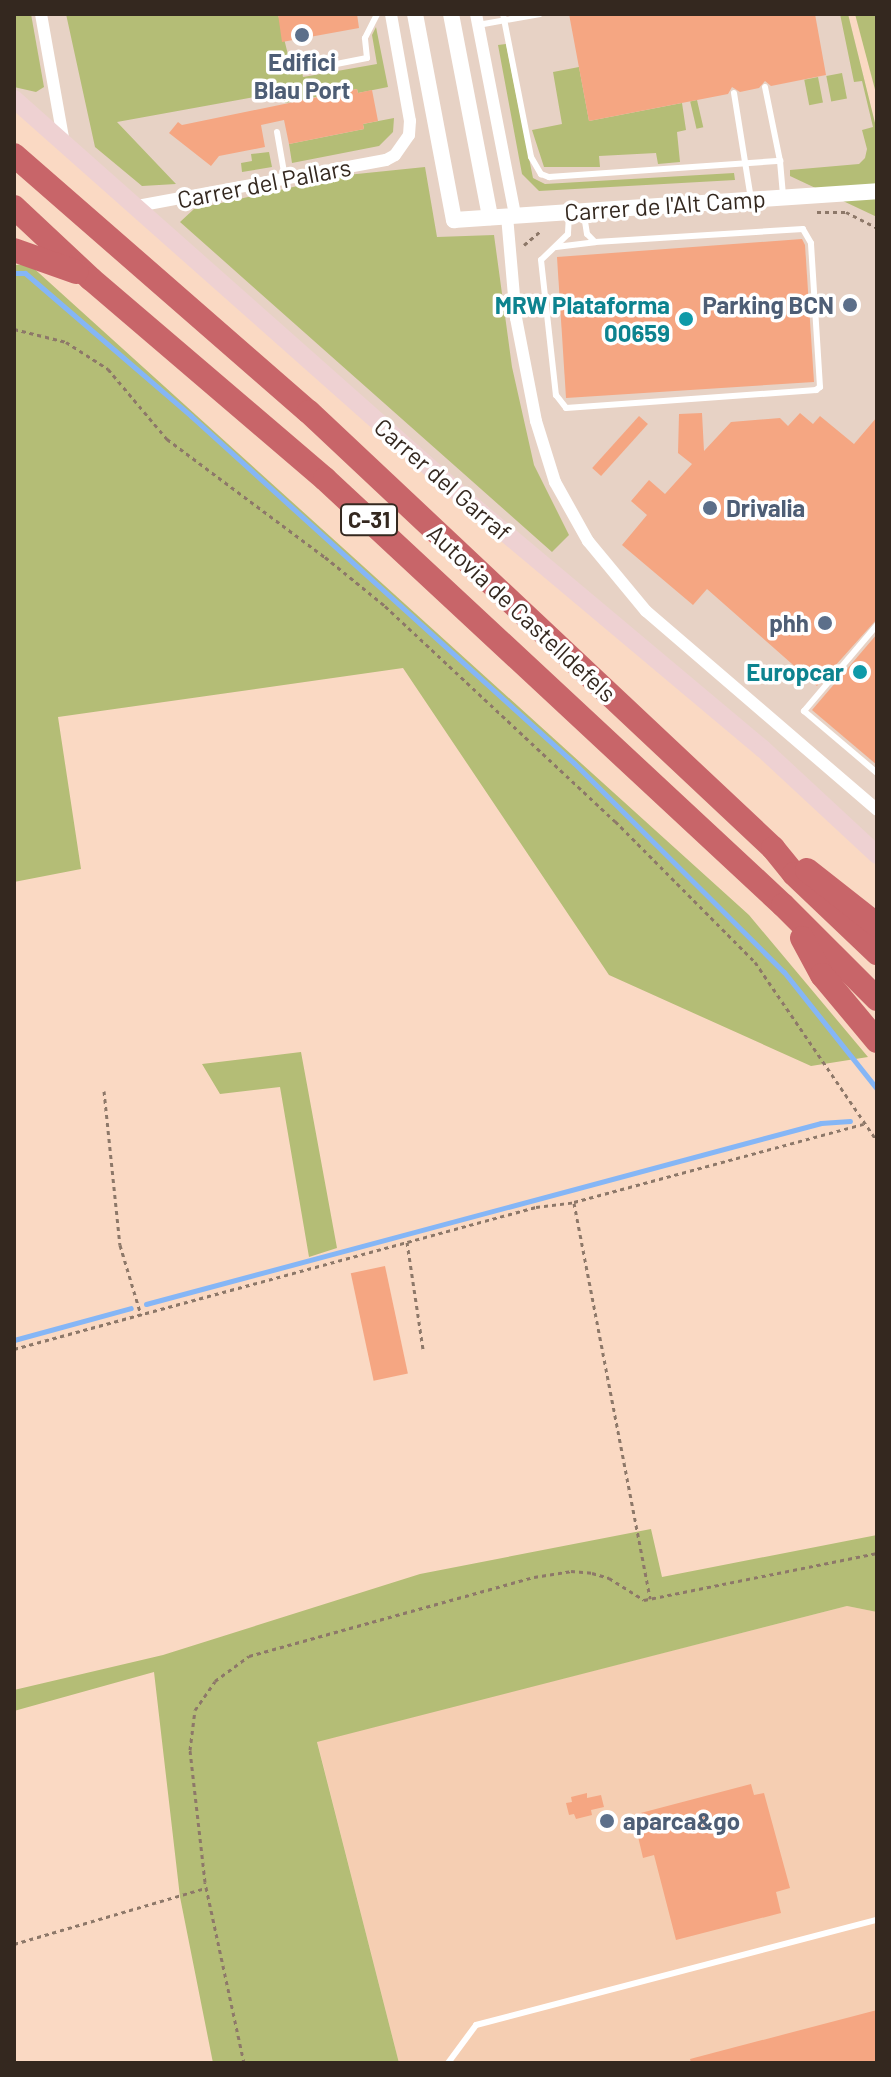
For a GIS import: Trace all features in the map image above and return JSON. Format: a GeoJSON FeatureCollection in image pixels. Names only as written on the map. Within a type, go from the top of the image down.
{"type":"FeatureCollection","features":[{"type":"Feature","properties":{"kind":"highway","name":"Autovia de Castelldefels"},"geometry":{"type":"LineString","coordinates":[[14,155],[309,412],[773,848],[794,874],[877,953]]}},
{"type":"Feature","properties":{"kind":"highway","name":"Autovia de Castelldefels"},"geometry":{"type":"LineString","coordinates":[[14,207],[91,279],[286,444],[783,905],[877,999]]}},
{"type":"Feature","properties":{"kind":"highway"},"geometry":{"type":"LineString","coordinates":[[18,250],[91,279]]}},
{"type":"Feature","properties":{"kind":"highway"},"geometry":{"type":"LineString","coordinates":[[773,848],[833,888],[877,925]]}},
{"type":"Feature","properties":{"kind":"highway"},"geometry":{"type":"LineString","coordinates":[[783,905],[822,975],[877,1041]]}},
{"type":"Feature","properties":{"kind":"main road","name":"Carrer del Garraf"},"geometry":{"type":"LineString","coordinates":[[14,99],[459,495],[763,749],[876,853]]}},
{"type":"Feature","properties":{"kind":"street"},"geometry":{"type":"LineString","coordinates":[[41,14],[64,143]]}},
{"type":"Feature","properties":{"kind":"street","name":"Carrer del Pallars"},"geometry":{"type":"LineString","coordinates":[[132,207],[395,155],[409,135],[410,121],[391,14]]}},
{"type":"Feature","properties":{"kind":"street","name":"Carrer de l'Alt Camp"},"geometry":{"type":"LineString","coordinates":[[415,14],[454,220],[783,197],[875,194]]}},
{"type":"Feature","properties":{"kind":"street"},"geometry":{"type":"LineString","coordinates":[[451,14],[504,216]]}},
{"type":"Feature","properties":{"kind":"street"},"geometry":{"type":"LineString","coordinates":[[477,19],[516,318],[536,421],[555,482],[588,541],[646,611],[877,810]]}},
{"type":"Feature","properties":{"kind":"lane"},"geometry":{"type":"LineString","coordinates":[[306,70],[367,58],[365,38],[377,14]]}},
{"type":"Feature","properties":{"kind":"lane"},"geometry":{"type":"LineString","coordinates":[[477,19],[540,14]]}},
{"type":"Feature","properties":{"kind":"lane"},"geometry":{"type":"LineString","coordinates":[[504,17],[531,157],[541,174],[549,177],[780,161]]}},
{"type":"Feature","properties":{"kind":"lane"},"geometry":{"type":"LineString","coordinates":[[765,87],[780,161],[783,197]]}},
{"type":"Feature","properties":{"kind":"lane"},"geometry":{"type":"LineString","coordinates":[[734,93],[751,199]]}},
{"type":"Feature","properties":{"kind":"lane"},"geometry":{"type":"LineString","coordinates":[[277,132],[285,178]]}},
{"type":"Feature","properties":{"kind":"lane"},"geometry":{"type":"LineString","coordinates":[[576,211],[587,234],[595,242]]}},
{"type":"Feature","properties":{"kind":"lane"},"geometry":{"type":"LineString","coordinates":[[553,248],[595,242],[803,229],[811,243],[820,387],[816,390],[566,408],[556,395],[541,260],[553,248],[568,234],[576,211]]}},
{"type":"Feature","properties":{"kind":"lane"},"geometry":{"type":"LineString","coordinates":[[877,625],[804,711],[877,773]]}},
{"type":"Feature","properties":{"kind":"lane"},"geometry":{"type":"LineString","coordinates":[[448,2063],[476,2025],[877,1920]]}},
{"type":"Feature","properties":{"kind":"path"},"geometry":{"type":"LineString","coordinates":[[14,329],[66,342],[108,369],[167,439],[325,557],[385,606],[592,799],[755,962],[877,1141]]}},
{"type":"Feature","properties":{"kind":"path"},"geometry":{"type":"LineString","coordinates":[[104,1091],[120,1245],[141,1315]]}},
{"type":"Feature","properties":{"kind":"path"},"geometry":{"type":"LineString","coordinates":[[14,1349],[536,1207],[574,1202],[864,1124]]}},
{"type":"Feature","properties":{"kind":"path"},"geometry":{"type":"LineString","coordinates":[[574,1202],[650,1599]]}},
{"type":"Feature","properties":{"kind":"path"},"geometry":{"type":"LineString","coordinates":[[407,1242],[423,1349]]}},
{"type":"Feature","properties":{"kind":"path"},"geometry":{"type":"LineString","coordinates":[[244,2063],[206,1888],[190,1750],[195,1710],[215,1681],[249,1656],[534,1577],[571,1571],[592,1573],[609,1578],[644,1600],[877,1553]]}},
{"type":"Feature","properties":{"kind":"path"},"geometry":{"type":"LineString","coordinates":[[14,1944],[206,1888]]}},
{"type":"Feature","properties":{"kind":"shaded area"},"geometry":{"type":"Polygon","coordinates":[[[14,14],[848,14],[877,131],[877,855],[14,99],[14,14]]]}},
{"type":"Feature","properties":{"kind":"shaded area","name":"aparca&go"},"geometry":{"type":"Polygon","coordinates":[[[847,1606],[877,1612],[877,2063],[399,2063],[317,1741],[847,1606]]]}},
{"type":"Feature","properties":{"kind":"green space"},"geometry":{"type":"Polygon","coordinates":[[[14,14],[31,14],[44,87],[36,92],[14,87],[14,14]]]}},
{"type":"Feature","properties":{"kind":"green space"},"geometry":{"type":"Polygon","coordinates":[[[66,14],[278,14],[291,67],[301,66],[303,77],[377,64],[372,35],[376,27],[388,87],[358,93],[357,89],[285,103],[282,92],[117,122],[176,184],[142,186],[95,147],[66,14]]]}},
{"type":"Feature","properties":{"kind":"green space"},"geometry":{"type":"Polygon","coordinates":[[[840,14],[848,14],[877,131],[877,217],[790,176],[790,170],[859,164],[865,158],[867,149],[862,130],[873,127],[862,81],[854,82],[840,14]]]}},
{"type":"Feature","properties":{"kind":"green space"},"geometry":{"type":"Polygon","coordinates":[[[855,14],[877,14],[877,97],[855,14]]]}},
{"type":"Feature","properties":{"kind":"green space"},"geometry":{"type":"Polygon","coordinates":[[[506,44],[533,178],[545,184],[734,173],[735,180],[539,191],[522,174],[498,45],[506,44]]]}},
{"type":"Feature","properties":{"kind":"green space"},"geometry":{"type":"Polygon","coordinates":[[[579,67],[589,121],[682,103],[686,130],[677,132],[680,162],[658,164],[656,153],[599,156],[600,167],[544,167],[532,130],[562,124],[553,72],[579,67]]]}},
{"type":"Feature","properties":{"kind":"green space"},"geometry":{"type":"Polygon","coordinates":[[[842,73],[847,99],[831,102],[826,76],[842,73]]]}},
{"type":"Feature","properties":{"kind":"green space"},"geometry":{"type":"Polygon","coordinates":[[[818,77],[823,103],[809,105],[804,80],[818,77]]]}},
{"type":"Feature","properties":{"kind":"green space"},"geometry":{"type":"Polygon","coordinates":[[[697,100],[703,127],[696,129],[690,102],[697,100]]]}},
{"type":"Feature","properties":{"kind":"green space"},"geometry":{"type":"Polygon","coordinates":[[[394,118],[393,132],[379,146],[292,163],[289,144],[364,129],[363,124],[394,118]]]}},
{"type":"Feature","properties":{"kind":"green space"},"geometry":{"type":"Polygon","coordinates":[[[269,152],[272,167],[242,172],[241,163],[252,161],[251,154],[269,152]]]}},
{"type":"Feature","properties":{"kind":"green space"},"geometry":{"type":"Polygon","coordinates":[[[425,167],[437,237],[494,235],[512,367],[534,465],[569,535],[552,552],[180,222],[194,209],[347,175],[425,167]]]}},
{"type":"Feature","properties":{"kind":"green space"},"geometry":{"type":"Polygon","coordinates":[[[29,264],[749,915],[868,1057],[811,1066],[609,975],[403,668],[58,717],[81,869],[14,882],[14,265],[29,264]]]}},
{"type":"Feature","properties":{"kind":"green space"},"geometry":{"type":"Polygon","coordinates":[[[301,1052],[337,1248],[309,1257],[280,1087],[220,1094],[202,1064],[301,1052]]]}},
{"type":"Feature","properties":{"kind":"green space"},"geometry":{"type":"Polygon","coordinates":[[[651,1529],[662,1577],[877,1535],[877,1612],[847,1606],[317,1742],[399,2063],[213,2063],[180,1897],[154,1672],[14,1711],[14,1690],[163,1655],[420,1574],[651,1529]]]}},
{"type":"Feature","properties":{"kind":"building","name":"Edifici Blau Port"},"geometry":{"type":"Polygon","coordinates":[[[278,14],[357,14],[359,28],[282,42],[278,14]]]}},
{"type":"Feature","properties":{"kind":"building"},"geometry":{"type":"Polygon","coordinates":[[[569,14],[815,14],[826,75],[771,86],[765,81],[759,88],[740,92],[732,87],[728,94],[589,121],[569,14]]]}},
{"type":"Feature","properties":{"kind":"building"},"geometry":{"type":"Polygon","coordinates":[[[357,89],[358,93],[372,90],[378,121],[363,124],[364,129],[289,144],[284,120],[261,125],[265,147],[219,156],[211,166],[169,133],[178,122],[182,125],[357,89]]]}},
{"type":"Feature","properties":{"kind":"building","name":"MRW Plataforma 00659"},"geometry":{"type":"Polygon","coordinates":[[[802,239],[805,245],[814,382],[566,398],[557,257],[802,239]]]}},
{"type":"Feature","properties":{"kind":"building"},"geometry":{"type":"Polygon","coordinates":[[[702,413],[704,451],[731,422],[780,418],[788,426],[800,413],[813,424],[820,416],[854,444],[877,417],[877,619],[817,686],[707,589],[693,605],[622,545],[647,515],[631,501],[649,480],[665,494],[692,464],[678,453],[679,414],[702,413]]]}},
{"type":"Feature","properties":{"kind":"building"},"geometry":{"type":"Polygon","coordinates":[[[639,416],[648,424],[601,476],[592,468],[639,416]]]}},
{"type":"Feature","properties":{"kind":"building","name":"Europcar"},"geometry":{"type":"Polygon","coordinates":[[[877,634],[877,765],[812,710],[877,634]]]}},
{"type":"Feature","properties":{"kind":"building"},"geometry":{"type":"Polygon","coordinates":[[[385,1266],[408,1374],[374,1381],[351,1273],[385,1266]]]}},
{"type":"Feature","properties":{"kind":"building"},"geometry":{"type":"Polygon","coordinates":[[[751,1784],[754,1795],[764,1793],[790,1888],[776,1892],[781,1913],[676,1940],[654,1855],[643,1858],[633,1815],[751,1784]]]}},
{"type":"Feature","properties":{"kind":"building"},"geometry":{"type":"Polygon","coordinates":[[[587,1793],[587,1798],[601,1795],[604,1807],[591,1810],[592,1815],[576,1819],[574,1814],[569,1815],[566,1803],[572,1802],[571,1797],[587,1793]]]}},
{"type":"Feature","properties":{"kind":"building"},"geometry":{"type":"Polygon","coordinates":[[[877,2010],[877,2063],[691,2063],[690,2059],[877,2010]]]}},
{"type":"Feature","properties":{"kind":"waterway"},"geometry":{"type":"LineString","coordinates":[[14,273],[25,273],[191,416],[574,763],[784,972],[877,1089]]}},
{"type":"Feature","properties":{"kind":"waterway"},"geometry":{"type":"LineString","coordinates":[[146,1304],[821,1123],[850,1121]]}},
{"type":"Feature","properties":{"kind":"waterway"},"geometry":{"type":"LineString","coordinates":[[14,1340],[131,1308]]}},
{"type":"Feature","properties":{"kind":"place","name":"Edifici Blau Port"},"geometry":{"type":"Point","coordinates":[302,35]}},
{"type":"Feature","properties":{"kind":"place","name":"Parking BCN"},"geometry":{"type":"Point","coordinates":[850,305]}},
{"type":"Feature","properties":{"kind":"place","name":"MRW Plataforma 00659"},"geometry":{"type":"Point","coordinates":[686,319]}},
{"type":"Feature","properties":{"kind":"place","name":"Drivalia"},"geometry":{"type":"Point","coordinates":[710,508]}},
{"type":"Feature","properties":{"kind":"place","name":"phh"},"geometry":{"type":"Point","coordinates":[825,623]}},
{"type":"Feature","properties":{"kind":"place","name":"Europcar"},"geometry":{"type":"Point","coordinates":[860,672]}},
{"type":"Feature","properties":{"kind":"place","name":"aparca&go"},"geometry":{"type":"Point","coordinates":[607,1821]}}]}
